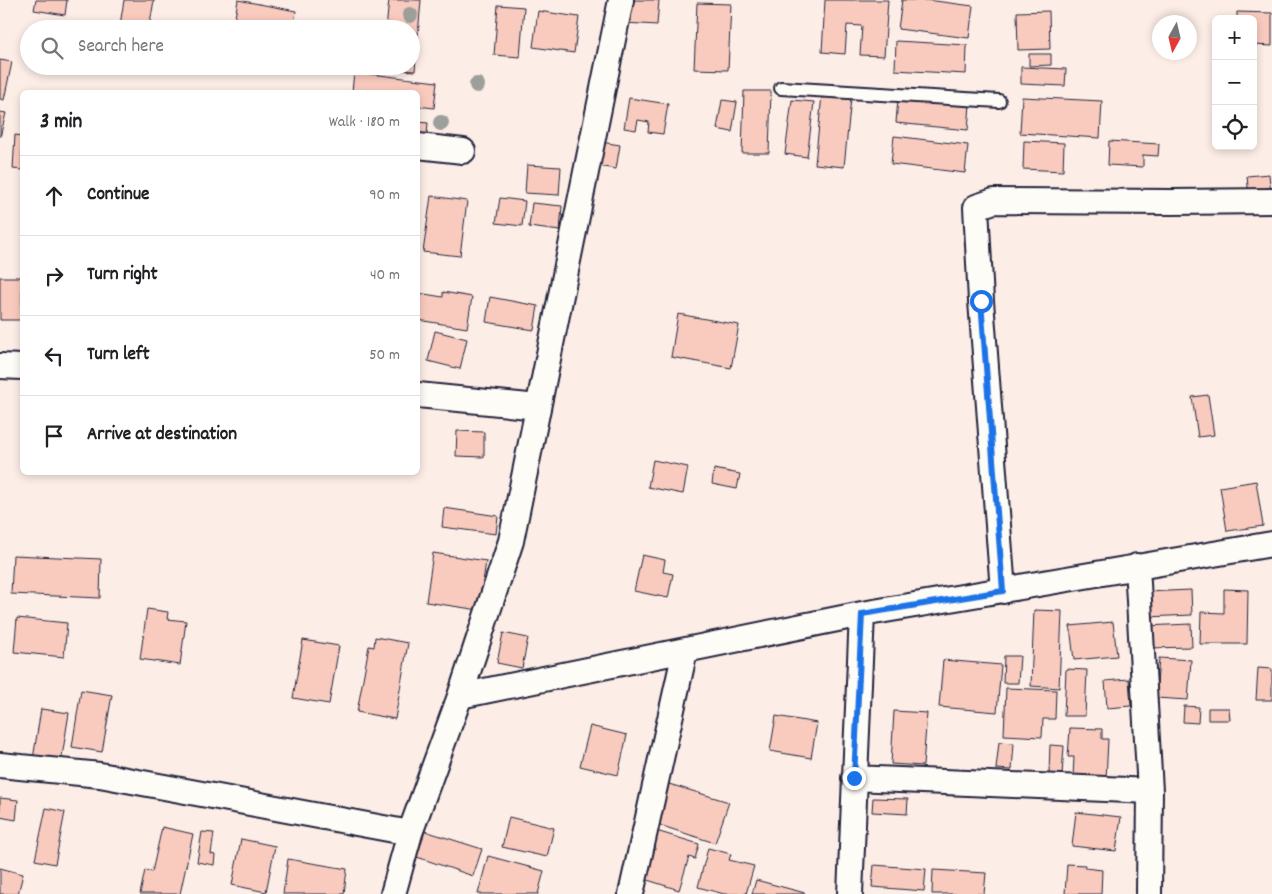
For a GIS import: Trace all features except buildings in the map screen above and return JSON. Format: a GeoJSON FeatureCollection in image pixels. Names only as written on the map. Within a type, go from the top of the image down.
{"type":"FeatureCollection","features":[{"type":"Feature","properties":{"kind":"street"},"geometry":{"type":"LineString","coordinates":[[393,894],[410,833],[460,696],[511,541],[620,0]]}},
{"type":"Feature","properties":{"kind":"street"},"geometry":{"type":"LineString","coordinates":[[420,146],[463,151]]}},
{"type":"Feature","properties":{"kind":"street"},"geometry":{"type":"LineString","coordinates":[[1003,591],[981,301],[976,207],[994,201],[1272,201]]}},
{"type":"Feature","properties":{"kind":"street"},"geometry":{"type":"LineString","coordinates":[[0,366],[20,367]]}},
{"type":"Feature","properties":{"kind":"street"},"geometry":{"type":"LineString","coordinates":[[420,395],[538,407]]}},
{"type":"Feature","properties":{"kind":"street"},"geometry":{"type":"LineString","coordinates":[[460,696],[862,614],[1272,544]]}},
{"type":"Feature","properties":{"kind":"street"},"geometry":{"type":"LineString","coordinates":[[1137,566],[1150,791],[1149,894]]}},
{"type":"Feature","properties":{"kind":"street"},"geometry":{"type":"LineString","coordinates":[[850,894],[862,614]]}},
{"type":"Feature","properties":{"kind":"street"},"geometry":{"type":"LineString","coordinates":[[638,892],[685,651]]}},
{"type":"Feature","properties":{"kind":"street"},"geometry":{"type":"LineString","coordinates":[[0,765],[100,775],[410,833]]}},
{"type":"Feature","properties":{"kind":"street"},"geometry":{"type":"LineString","coordinates":[[854,778],[1150,791]]}},
{"type":"Feature","properties":{"kind":"lane"},"geometry":{"type":"LineString","coordinates":[[781,88],[999,101]]}},
{"type":"Feature","properties":{"kind":"route"},"geometry":{"type":"LineString","coordinates":[[854,778],[862,614],[1003,591],[981,301]]}}]}
